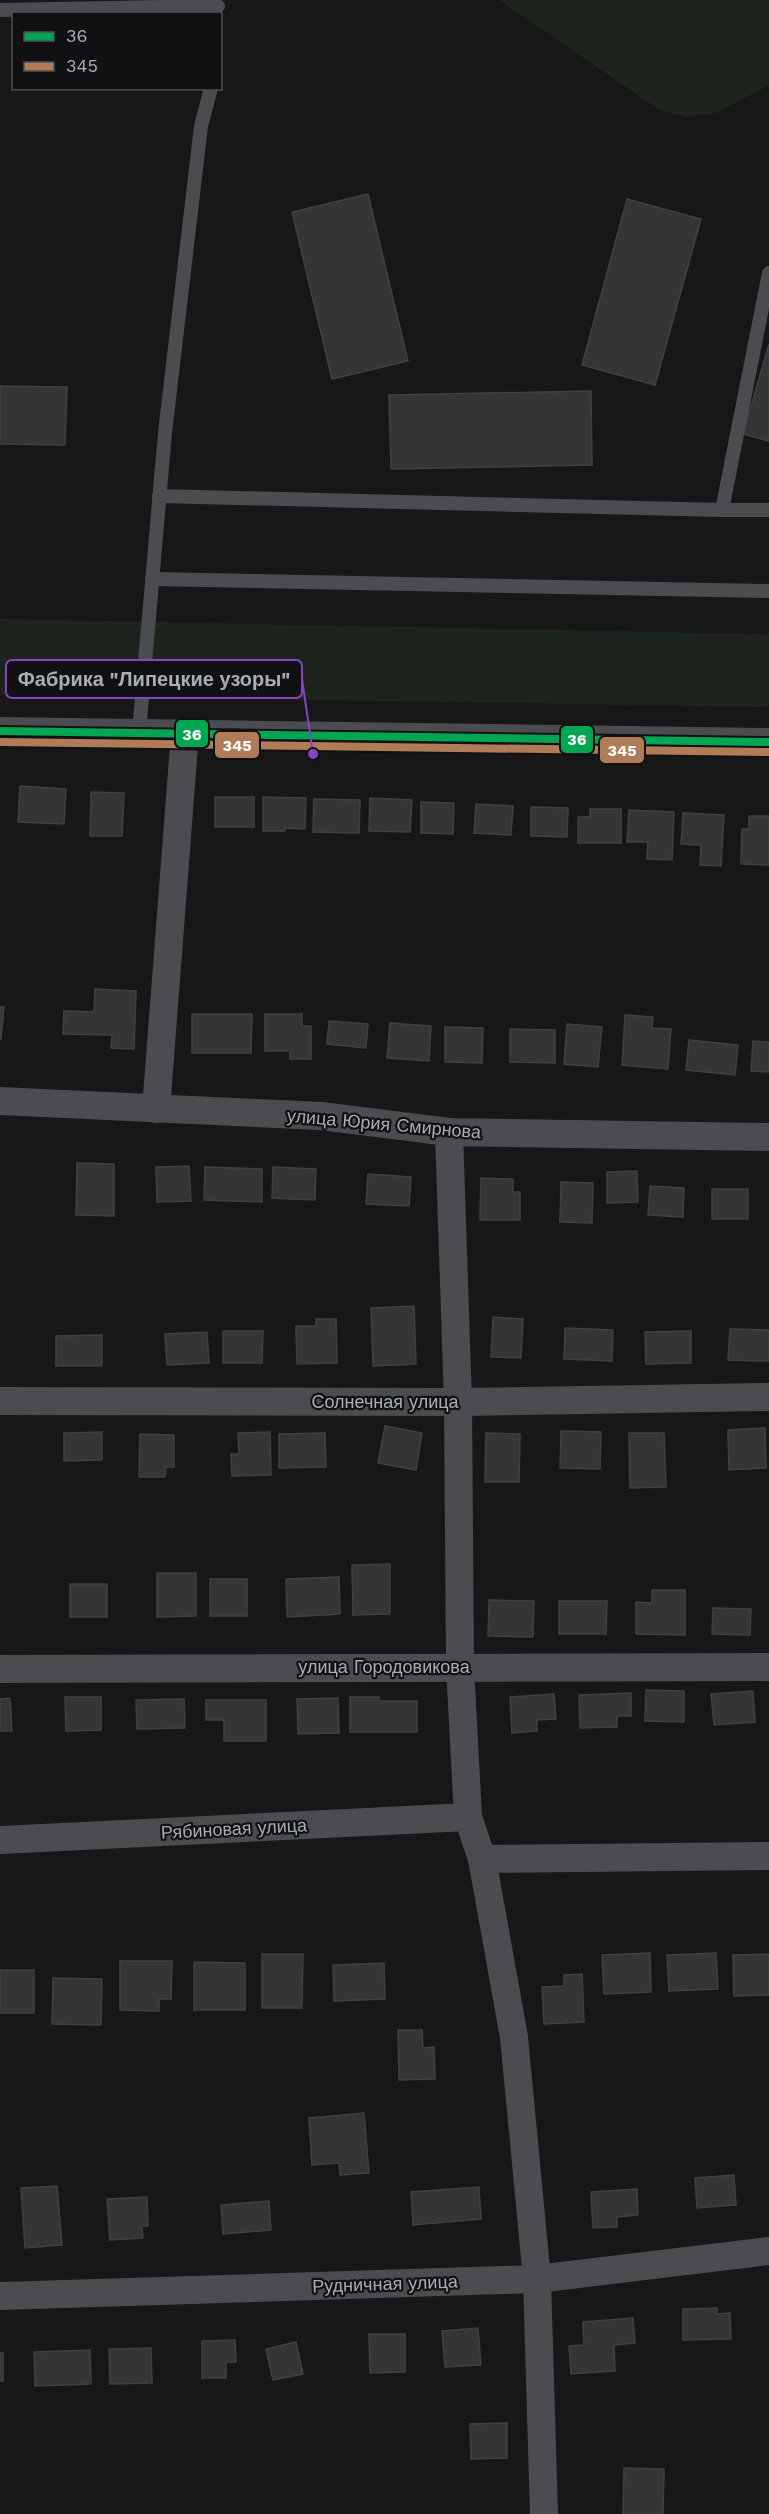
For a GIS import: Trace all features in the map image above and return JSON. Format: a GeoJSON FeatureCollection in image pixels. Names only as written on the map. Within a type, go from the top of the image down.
{"type":"FeatureCollection","features":[{"type":"Feature","properties":{"kind":"street"},"geometry":{"type":"LineString","coordinates":[[0,731],[769,742]]}},
{"type":"Feature","properties":{"kind":"street"},"geometry":{"type":"LineString","coordinates":[[156,1109],[185,733]]}},
{"type":"Feature","properties":{"kind":"street","name":"улица Юрия Смирнова"},"geometry":{"type":"LineString","coordinates":[[0,1101],[321,1116],[448,1132],[769,1137]]}},
{"type":"Feature","properties":{"kind":"street"},"geometry":{"type":"LineString","coordinates":[[448,1132],[458,1402],[460,1667],[468,1816],[482,1859],[514,2037],[537,2279],[544,2514]]}},
{"type":"Feature","properties":{"kind":"street","name":"Солнечная улица"},"geometry":{"type":"LineString","coordinates":[[0,1401],[458,1402],[769,1397]]}},
{"type":"Feature","properties":{"kind":"street","name":"улица Городовикова"},"geometry":{"type":"LineString","coordinates":[[0,1669],[769,1668]]}},
{"type":"Feature","properties":{"kind":"street","name":"Рябиновая улица"},"geometry":{"type":"LineString","coordinates":[[0,1839],[468,1816]]}},
{"type":"Feature","properties":{"kind":"street"},"geometry":{"type":"LineString","coordinates":[[482,1859],[769,1856]]}},
{"type":"Feature","properties":{"kind":"street","name":"Рудничная улица"},"geometry":{"type":"LineString","coordinates":[[0,2296],[537,2279],[769,2251]]}},
{"type":"Feature","properties":{"kind":"lane"},"geometry":{"type":"LineString","coordinates":[[0,10],[218,6]]}},
{"type":"Feature","properties":{"kind":"lane"},"geometry":{"type":"LineString","coordinates":[[139,732],[159,496],[200,138],[211,90]]}},
{"type":"Feature","properties":{"kind":"lane"},"geometry":{"type":"LineString","coordinates":[[722,510],[769,273]]}},
{"type":"Feature","properties":{"kind":"lane"},"geometry":{"type":"LineString","coordinates":[[159,496],[769,510]]}},
{"type":"Feature","properties":{"kind":"lane"},"geometry":{"type":"LineString","coordinates":[[152,579],[769,591]]}},
{"type":"Feature","properties":{"kind":"shaded area"},"geometry":{"type":"Polygon","coordinates":[[[499,0],[769,0],[769,85],[719,112],[690,117],[661,111],[499,0]]]}},
{"type":"Feature","properties":{"kind":"shaded area"},"geometry":{"type":"Polygon","coordinates":[[[0,619],[769,634],[769,707],[0,695],[0,619]]]}},
{"type":"Feature","properties":{"kind":"building"},"geometry":{"type":"Polygon","coordinates":[[[368,194],[408,361],[332,379],[292,212],[368,194]]]}},
{"type":"Feature","properties":{"kind":"building"},"geometry":{"type":"Polygon","coordinates":[[[627,199],[701,219],[655,385],[582,365],[627,199]]]}},
{"type":"Feature","properties":{"kind":"building"},"geometry":{"type":"Polygon","coordinates":[[[769,344],[769,441],[743,434],[769,344]]]}},
{"type":"Feature","properties":{"kind":"building"},"geometry":{"type":"Polygon","coordinates":[[[0,386],[67,387],[65,445],[0,444],[0,386]]]}},
{"type":"Feature","properties":{"kind":"building"},"geometry":{"type":"Polygon","coordinates":[[[591,391],[592,465],[391,469],[389,395],[591,391]]]}},
{"type":"Feature","properties":{"kind":"building"},"geometry":{"type":"Polygon","coordinates":[[[20,786],[66,789],[64,824],[18,822],[20,786]]]}},
{"type":"Feature","properties":{"kind":"building"},"geometry":{"type":"Polygon","coordinates":[[[91,792],[124,793],[122,836],[90,836],[91,792]]]}},
{"type":"Feature","properties":{"kind":"building"},"geometry":{"type":"Polygon","coordinates":[[[215,797],[254,797],[254,827],[215,827],[215,797]]]}},
{"type":"Feature","properties":{"kind":"building"},"geometry":{"type":"Polygon","coordinates":[[[263,797],[306,798],[305,829],[285,828],[285,831],[263,831],[263,797]]]}},
{"type":"Feature","properties":{"kind":"building"},"geometry":{"type":"Polygon","coordinates":[[[370,798],[412,800],[410,832],[369,831],[370,798]]]}},
{"type":"Feature","properties":{"kind":"building"},"geometry":{"type":"Polygon","coordinates":[[[314,799],[360,800],[359,833],[313,832],[314,799]]]}},
{"type":"Feature","properties":{"kind":"building"},"geometry":{"type":"Polygon","coordinates":[[[421,802],[454,803],[453,834],[421,833],[421,802]]]}},
{"type":"Feature","properties":{"kind":"building"},"geometry":{"type":"Polygon","coordinates":[[[476,804],[513,806],[511,835],[474,833],[476,804]]]}},
{"type":"Feature","properties":{"kind":"building"},"geometry":{"type":"Polygon","coordinates":[[[531,807],[568,808],[567,837],[531,836],[531,807]]]}},
{"type":"Feature","properties":{"kind":"building"},"geometry":{"type":"Polygon","coordinates":[[[590,809],[621,809],[621,843],[578,843],[578,817],[590,817],[590,809]]]}},
{"type":"Feature","properties":{"kind":"building"},"geometry":{"type":"Polygon","coordinates":[[[629,810],[674,812],[672,860],[647,859],[648,842],[627,842],[629,810]]]}},
{"type":"Feature","properties":{"kind":"building"},"geometry":{"type":"Polygon","coordinates":[[[683,813],[724,815],[721,866],[700,865],[701,845],[681,844],[683,813]]]}},
{"type":"Feature","properties":{"kind":"building"},"geometry":{"type":"Polygon","coordinates":[[[749,816],[769,816],[769,865],[741,864],[742,829],[749,829],[749,816]]]}},
{"type":"Feature","properties":{"kind":"building"},"geometry":{"type":"Polygon","coordinates":[[[95,989],[136,991],[134,1049],[111,1048],[112,1035],[63,1034],[64,1011],[94,1012],[95,989]]]}},
{"type":"Feature","properties":{"kind":"building"},"geometry":{"type":"Polygon","coordinates":[[[0,1007],[4,1007],[1,1039],[0,1039],[0,1007]]]}},
{"type":"Feature","properties":{"kind":"building"},"geometry":{"type":"Polygon","coordinates":[[[192,1014],[252,1014],[251,1053],[192,1053],[192,1014]]]}},
{"type":"Feature","properties":{"kind":"building"},"geometry":{"type":"Polygon","coordinates":[[[265,1014],[302,1014],[302,1026],[311,1026],[311,1059],[290,1059],[290,1051],[265,1051],[265,1014]]]}},
{"type":"Feature","properties":{"kind":"building"},"geometry":{"type":"Polygon","coordinates":[[[625,1015],[653,1017],[652,1028],[671,1029],[668,1069],[622,1065],[625,1015]]]}},
{"type":"Feature","properties":{"kind":"building"},"geometry":{"type":"Polygon","coordinates":[[[329,1021],[368,1024],[366,1048],[327,1044],[329,1021]]]}},
{"type":"Feature","properties":{"kind":"building"},"geometry":{"type":"Polygon","coordinates":[[[390,1023],[431,1026],[429,1061],[387,1058],[390,1023]]]}},
{"type":"Feature","properties":{"kind":"building"},"geometry":{"type":"Polygon","coordinates":[[[567,1024],[602,1027],[598,1067],[564,1064],[567,1024]]]}},
{"type":"Feature","properties":{"kind":"building"},"geometry":{"type":"Polygon","coordinates":[[[445,1027],[483,1028],[482,1063],[445,1062],[445,1027]]]}},
{"type":"Feature","properties":{"kind":"building"},"geometry":{"type":"Polygon","coordinates":[[[510,1029],[555,1030],[555,1063],[510,1062],[510,1029]]]}},
{"type":"Feature","properties":{"kind":"building"},"geometry":{"type":"Polygon","coordinates":[[[689,1040],[738,1045],[735,1075],[686,1070],[689,1040]]]}},
{"type":"Feature","properties":{"kind":"building"},"geometry":{"type":"Polygon","coordinates":[[[753,1041],[769,1042],[769,1072],[751,1071],[753,1041]]]}},
{"type":"Feature","properties":{"kind":"building"},"geometry":{"type":"Polygon","coordinates":[[[77,1163],[114,1164],[114,1216],[76,1215],[77,1163]]]}},
{"type":"Feature","properties":{"kind":"building"},"geometry":{"type":"Polygon","coordinates":[[[189,1166],[191,1201],[157,1202],[156,1167],[189,1166]]]}},
{"type":"Feature","properties":{"kind":"building"},"geometry":{"type":"Polygon","coordinates":[[[205,1167],[262,1169],[262,1202],[204,1200],[205,1167]]]}},
{"type":"Feature","properties":{"kind":"building"},"geometry":{"type":"Polygon","coordinates":[[[273,1167],[316,1169],[315,1200],[272,1198],[273,1167]]]}},
{"type":"Feature","properties":{"kind":"building"},"geometry":{"type":"Polygon","coordinates":[[[637,1171],[638,1202],[607,1203],[607,1172],[637,1171]]]}},
{"type":"Feature","properties":{"kind":"building"},"geometry":{"type":"Polygon","coordinates":[[[368,1174],[411,1177],[409,1206],[366,1204],[368,1174]]]}},
{"type":"Feature","properties":{"kind":"building"},"geometry":{"type":"Polygon","coordinates":[[[481,1178],[513,1179],[513,1192],[520,1192],[520,1220],[480,1220],[481,1178]]]}},
{"type":"Feature","properties":{"kind":"building"},"geometry":{"type":"Polygon","coordinates":[[[561,1182],[593,1183],[592,1223],[560,1222],[561,1182]]]}},
{"type":"Feature","properties":{"kind":"building"},"geometry":{"type":"Polygon","coordinates":[[[650,1186],[684,1188],[683,1217],[648,1215],[650,1186]]]}},
{"type":"Feature","properties":{"kind":"building"},"geometry":{"type":"Polygon","coordinates":[[[712,1189],[748,1189],[748,1219],[712,1219],[712,1189]]]}},
{"type":"Feature","properties":{"kind":"building"},"geometry":{"type":"Polygon","coordinates":[[[414,1306],[416,1364],[373,1366],[371,1308],[414,1306]]]}},
{"type":"Feature","properties":{"kind":"building"},"geometry":{"type":"Polygon","coordinates":[[[493,1317],[523,1319],[521,1358],[491,1357],[493,1317]]]}},
{"type":"Feature","properties":{"kind":"building"},"geometry":{"type":"Polygon","coordinates":[[[316,1319],[336,1319],[337,1363],[297,1364],[296,1326],[316,1326],[316,1319]]]}},
{"type":"Feature","properties":{"kind":"building"},"geometry":{"type":"Polygon","coordinates":[[[565,1328],[613,1330],[612,1361],[564,1359],[565,1328]]]}},
{"type":"Feature","properties":{"kind":"building"},"geometry":{"type":"Polygon","coordinates":[[[730,1329],[769,1330],[769,1361],[728,1360],[730,1329]]]}},
{"type":"Feature","properties":{"kind":"building"},"geometry":{"type":"Polygon","coordinates":[[[223,1331],[263,1331],[262,1363],[223,1363],[223,1331]]]}},
{"type":"Feature","properties":{"kind":"building"},"geometry":{"type":"Polygon","coordinates":[[[691,1331],[691,1363],[646,1364],[645,1332],[691,1331]]]}},
{"type":"Feature","properties":{"kind":"building"},"geometry":{"type":"Polygon","coordinates":[[[207,1332],[209,1363],[167,1365],[165,1334],[207,1332]]]}},
{"type":"Feature","properties":{"kind":"building"},"geometry":{"type":"Polygon","coordinates":[[[102,1335],[102,1366],[56,1366],[56,1336],[102,1335]]]}},
{"type":"Feature","properties":{"kind":"building"},"geometry":{"type":"Polygon","coordinates":[[[385,1426],[422,1433],[416,1470],[378,1463],[385,1426]]]}},
{"type":"Feature","properties":{"kind":"building"},"geometry":{"type":"Polygon","coordinates":[[[765,1428],[766,1468],[729,1470],[728,1430],[765,1428]]]}},
{"type":"Feature","properties":{"kind":"building"},"geometry":{"type":"Polygon","coordinates":[[[561,1431],[601,1432],[600,1469],[560,1468],[561,1431]]]}},
{"type":"Feature","properties":{"kind":"building"},"geometry":{"type":"Polygon","coordinates":[[[102,1432],[102,1460],[64,1461],[64,1433],[102,1432]]]}},
{"type":"Feature","properties":{"kind":"building"},"geometry":{"type":"Polygon","coordinates":[[[270,1432],[271,1475],[232,1476],[231,1454],[239,1454],[238,1433],[270,1432]]]}},
{"type":"Feature","properties":{"kind":"building"},"geometry":{"type":"Polygon","coordinates":[[[325,1433],[326,1467],[279,1468],[279,1434],[325,1433]]]}},
{"type":"Feature","properties":{"kind":"building"},"geometry":{"type":"Polygon","coordinates":[[[486,1433],[520,1434],[519,1482],[485,1482],[486,1433]]]}},
{"type":"Feature","properties":{"kind":"building"},"geometry":{"type":"Polygon","coordinates":[[[629,1433],[664,1433],[666,1487],[630,1488],[629,1433]]]}},
{"type":"Feature","properties":{"kind":"building"},"geometry":{"type":"Polygon","coordinates":[[[140,1434],[174,1435],[174,1467],[166,1467],[165,1477],[139,1477],[140,1434]]]}},
{"type":"Feature","properties":{"kind":"building"},"geometry":{"type":"Polygon","coordinates":[[[390,1564],[390,1614],[353,1615],[352,1565],[390,1564]]]}},
{"type":"Feature","properties":{"kind":"building"},"geometry":{"type":"Polygon","coordinates":[[[157,1573],[196,1573],[196,1616],[157,1617],[157,1573]]]}},
{"type":"Feature","properties":{"kind":"building"},"geometry":{"type":"Polygon","coordinates":[[[339,1577],[340,1614],[287,1617],[286,1579],[339,1577]]]}},
{"type":"Feature","properties":{"kind":"building"},"geometry":{"type":"Polygon","coordinates":[[[210,1579],[247,1579],[247,1616],[210,1616],[210,1579]]]}},
{"type":"Feature","properties":{"kind":"building"},"geometry":{"type":"Polygon","coordinates":[[[70,1584],[107,1584],[107,1617],[70,1617],[70,1584]]]}},
{"type":"Feature","properties":{"kind":"building"},"geometry":{"type":"Polygon","coordinates":[[[652,1590],[685,1590],[685,1635],[636,1634],[636,1602],[652,1603],[652,1590]]]}},
{"type":"Feature","properties":{"kind":"building"},"geometry":{"type":"Polygon","coordinates":[[[489,1600],[534,1601],[533,1637],[488,1636],[489,1600]]]}},
{"type":"Feature","properties":{"kind":"building"},"geometry":{"type":"Polygon","coordinates":[[[559,1601],[607,1601],[606,1634],[559,1634],[559,1601]]]}},
{"type":"Feature","properties":{"kind":"building"},"geometry":{"type":"Polygon","coordinates":[[[713,1608],[751,1609],[750,1635],[712,1634],[713,1608]]]}},
{"type":"Feature","properties":{"kind":"building"},"geometry":{"type":"Polygon","coordinates":[[[646,1690],[684,1691],[684,1722],[645,1721],[646,1690]]]}},
{"type":"Feature","properties":{"kind":"building"},"geometry":{"type":"Polygon","coordinates":[[[753,1691],[755,1722],[714,1725],[711,1694],[753,1691]]]}},
{"type":"Feature","properties":{"kind":"building"},"geometry":{"type":"Polygon","coordinates":[[[631,1693],[631,1716],[617,1716],[617,1727],[580,1728],[579,1695],[631,1693]]]}},
{"type":"Feature","properties":{"kind":"building"},"geometry":{"type":"Polygon","coordinates":[[[554,1694],[556,1719],[537,1720],[537,1731],[512,1733],[510,1697],[554,1694]]]}},
{"type":"Feature","properties":{"kind":"building"},"geometry":{"type":"Polygon","coordinates":[[[65,1697],[101,1697],[101,1730],[66,1731],[65,1697]]]}},
{"type":"Feature","properties":{"kind":"building"},"geometry":{"type":"Polygon","coordinates":[[[350,1697],[379,1697],[379,1701],[417,1701],[417,1732],[350,1732],[350,1697]]]}},
{"type":"Feature","properties":{"kind":"building"},"geometry":{"type":"Polygon","coordinates":[[[10,1698],[12,1731],[0,1731],[0,1699],[10,1698]]]}},
{"type":"Feature","properties":{"kind":"building"},"geometry":{"type":"Polygon","coordinates":[[[338,1698],[339,1733],[298,1734],[297,1699],[338,1698]]]}},
{"type":"Feature","properties":{"kind":"building"},"geometry":{"type":"Polygon","coordinates":[[[184,1699],[185,1728],[137,1729],[136,1700],[184,1699]]]}},
{"type":"Feature","properties":{"kind":"building"},"geometry":{"type":"Polygon","coordinates":[[[206,1700],[266,1700],[266,1741],[224,1741],[224,1720],[206,1720],[206,1700]]]}},
{"type":"Feature","properties":{"kind":"building"},"geometry":{"type":"Polygon","coordinates":[[[650,1953],[651,1992],[604,1994],[602,1955],[650,1953]]]}},
{"type":"Feature","properties":{"kind":"building"},"geometry":{"type":"Polygon","coordinates":[[[716,1953],[718,1989],[669,1991],[667,1955],[716,1953]]]}},
{"type":"Feature","properties":{"kind":"building"},"geometry":{"type":"Polygon","coordinates":[[[262,1954],[303,1954],[302,2008],[262,2008],[262,1954]]]}},
{"type":"Feature","properties":{"kind":"building"},"geometry":{"type":"Polygon","coordinates":[[[769,1954],[769,1995],[734,1996],[733,1955],[769,1954]]]}},
{"type":"Feature","properties":{"kind":"building"},"geometry":{"type":"Polygon","coordinates":[[[120,1961],[172,1961],[171,1999],[159,1999],[159,2011],[120,2010],[120,1961]]]}},
{"type":"Feature","properties":{"kind":"building"},"geometry":{"type":"Polygon","coordinates":[[[194,1962],[245,1963],[245,2010],[194,2010],[194,1962]]]}},
{"type":"Feature","properties":{"kind":"building"},"geometry":{"type":"Polygon","coordinates":[[[384,1963],[385,1999],[334,2001],[333,1965],[384,1963]]]}},
{"type":"Feature","properties":{"kind":"building"},"geometry":{"type":"Polygon","coordinates":[[[0,1970],[34,1970],[34,2013],[0,2013],[0,1970]]]}},
{"type":"Feature","properties":{"kind":"building"},"geometry":{"type":"Polygon","coordinates":[[[582,1974],[584,2022],[544,2024],[542,1987],[564,1986],[564,1975],[582,1974]]]}},
{"type":"Feature","properties":{"kind":"building"},"geometry":{"type":"Polygon","coordinates":[[[53,1978],[102,1979],[101,2025],[52,2024],[53,1978]]]}},
{"type":"Feature","properties":{"kind":"building"},"geometry":{"type":"Polygon","coordinates":[[[398,2030],[422,2030],[423,2048],[434,2047],[435,2079],[399,2080],[398,2030]]]}},
{"type":"Feature","properties":{"kind":"building"},"geometry":{"type":"Polygon","coordinates":[[[364,2113],[369,2173],[340,2175],[339,2163],[312,2165],[309,2118],[364,2113]]]}},
{"type":"Feature","properties":{"kind":"building"},"geometry":{"type":"Polygon","coordinates":[[[734,2175],[736,2205],[697,2208],[695,2178],[734,2175]]]}},
{"type":"Feature","properties":{"kind":"building"},"geometry":{"type":"Polygon","coordinates":[[[57,2186],[62,2245],[25,2248],[21,2188],[57,2186]]]}},
{"type":"Feature","properties":{"kind":"building"},"geometry":{"type":"Polygon","coordinates":[[[479,2187],[481,2219],[413,2225],[411,2192],[479,2187]]]}},
{"type":"Feature","properties":{"kind":"building"},"geometry":{"type":"Polygon","coordinates":[[[637,2189],[638,2215],[617,2217],[617,2227],[593,2228],[591,2192],[637,2189]]]}},
{"type":"Feature","properties":{"kind":"building"},"geometry":{"type":"Polygon","coordinates":[[[147,2197],[148,2226],[142,2226],[143,2238],[110,2240],[107,2199],[147,2197]]]}},
{"type":"Feature","properties":{"kind":"building"},"geometry":{"type":"Polygon","coordinates":[[[269,2201],[271,2230],[223,2234],[221,2205],[269,2201]]]}},
{"type":"Feature","properties":{"kind":"building"},"geometry":{"type":"Polygon","coordinates":[[[717,2308],[717,2314],[730,2313],[731,2339],[683,2340],[683,2309],[717,2308]]]}},
{"type":"Feature","properties":{"kind":"building"},"geometry":{"type":"Polygon","coordinates":[[[633,2318],[635,2343],[614,2345],[615,2371],[571,2374],[569,2346],[584,2345],[583,2322],[633,2318]]]}},
{"type":"Feature","properties":{"kind":"building"},"geometry":{"type":"Polygon","coordinates":[[[478,2328],[481,2365],[445,2367],[442,2331],[478,2328]]]}},
{"type":"Feature","properties":{"kind":"building"},"geometry":{"type":"Polygon","coordinates":[[[369,2334],[405,2334],[405,2372],[370,2373],[369,2334]]]}},
{"type":"Feature","properties":{"kind":"building"},"geometry":{"type":"Polygon","coordinates":[[[235,2340],[236,2362],[226,2362],[226,2378],[202,2378],[202,2341],[235,2340]]]}},
{"type":"Feature","properties":{"kind":"building"},"geometry":{"type":"Polygon","coordinates":[[[296,2342],[303,2374],[273,2380],[266,2349],[296,2342]]]}},
{"type":"Feature","properties":{"kind":"building"},"geometry":{"type":"Polygon","coordinates":[[[151,2348],[152,2383],[110,2384],[109,2349],[151,2348]]]}},
{"type":"Feature","properties":{"kind":"building"},"geometry":{"type":"Polygon","coordinates":[[[90,2350],[91,2384],[35,2386],[34,2352],[90,2350]]]}},
{"type":"Feature","properties":{"kind":"building"},"geometry":{"type":"Polygon","coordinates":[[[0,2353],[3,2353],[3,2381],[0,2381],[0,2353]]]}},
{"type":"Feature","properties":{"kind":"building"},"geometry":{"type":"Polygon","coordinates":[[[507,2423],[507,2458],[471,2459],[470,2424],[507,2423]]]}},
{"type":"Feature","properties":{"kind":"building"},"geometry":{"type":"Polygon","coordinates":[[[624,2468],[664,2469],[663,2514],[623,2514],[624,2468]]]}},
{"type":"Feature","properties":{"kind":"transit line","name":"36"},"geometry":{"type":"LineString","coordinates":[[0,731],[769,742]]}},
{"type":"Feature","properties":{"kind":"transit line","name":"345"},"geometry":{"type":"LineString","coordinates":[[0,742],[769,752]]}},
{"type":"Feature","properties":{"kind":"place","name":"Фабрика \"Липецкие узоры\""},"geometry":{"type":"Point","coordinates":[313,754]}}]}
